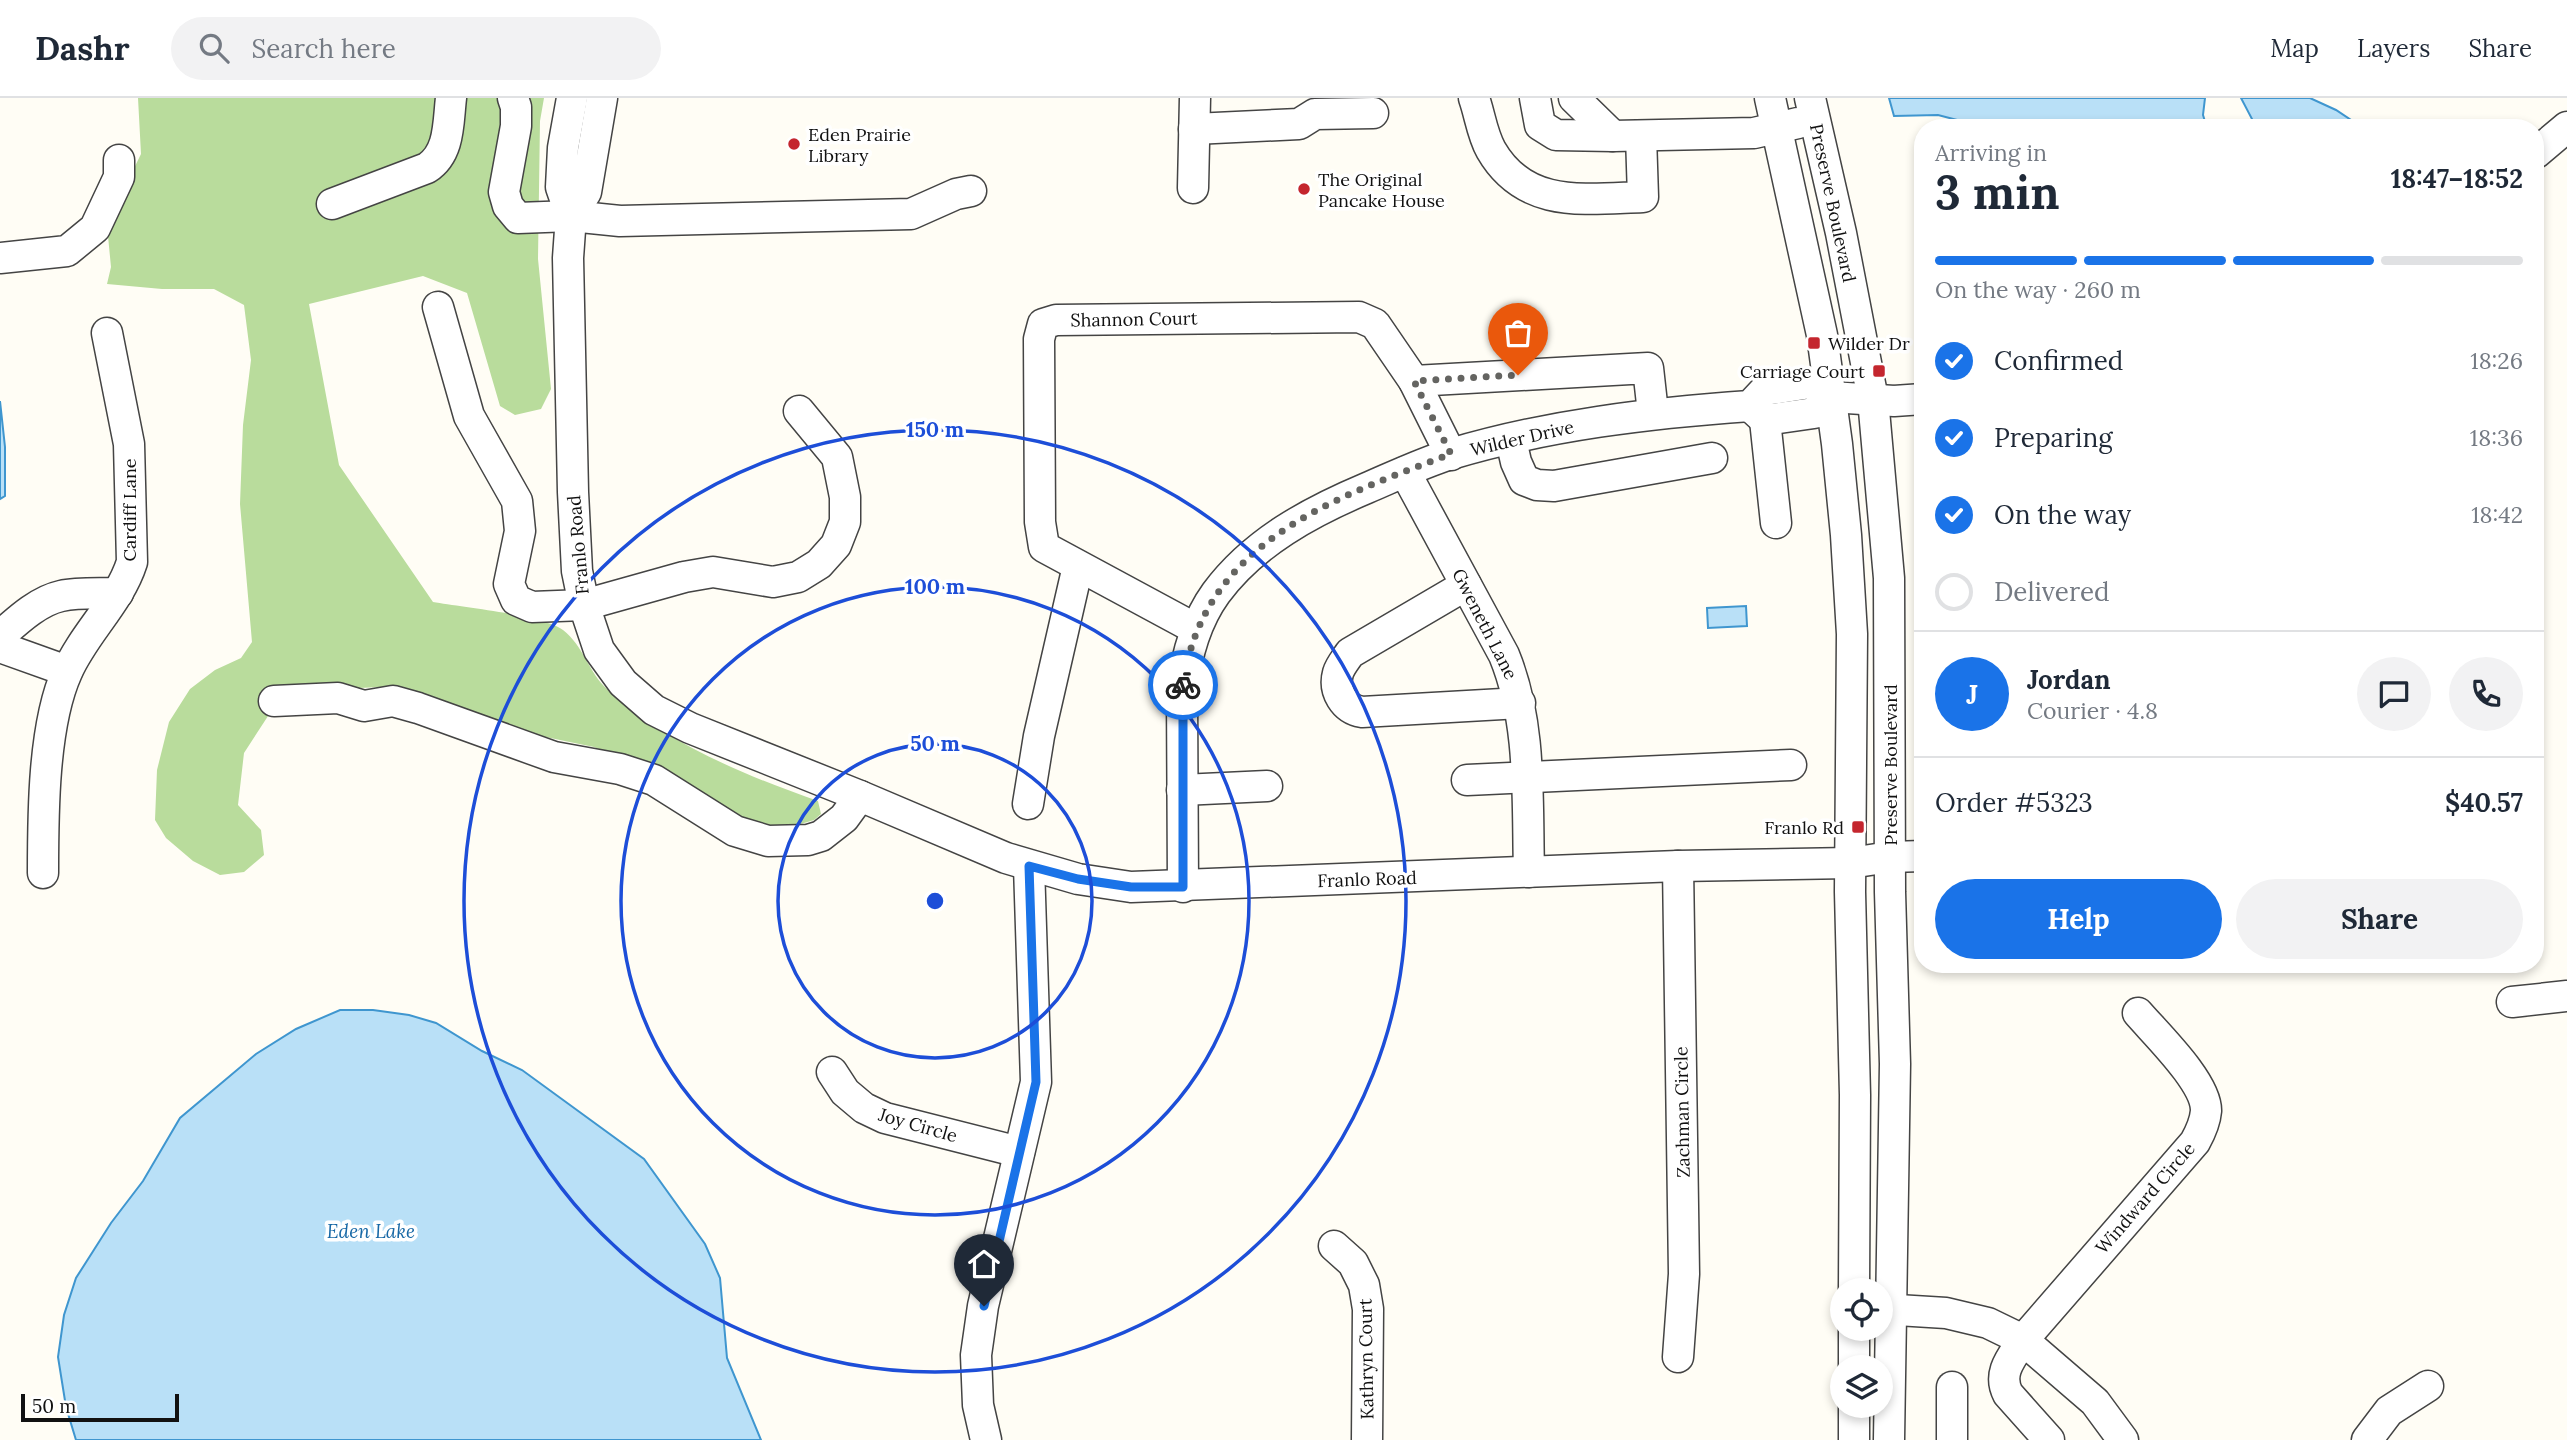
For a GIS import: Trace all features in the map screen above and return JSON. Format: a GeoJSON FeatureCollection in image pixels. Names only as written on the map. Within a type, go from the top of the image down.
{"type":"FeatureCollection","features":[{"type":"Feature","properties":{"kind":"street"},"geometry":{"type":"LineString","coordinates":[[332,204],[427,168],[437,161],[443,153],[451,98]]}},
{"type":"Feature","properties":{"kind":"street"},"geometry":{"type":"LineString","coordinates":[[513,98],[516,126],[504,192],[508,206],[518,218],[571,216],[620,221],[911,214],[956,194],[971,191]]}},
{"type":"Feature","properties":{"kind":"street","name":"Franlo Road"},"geometry":{"type":"LineString","coordinates":[[572,98],[563,148],[561,187],[571,216],[568,258],[577,571],[584,605],[599,650],[624,683],[654,710],[690,729],[1029,866],[1078,879],[1131,887],[1678,866],[1850,863],[1914,856]]}},
{"type":"Feature","properties":{"kind":"street","name":"Franlo Road"},"geometry":{"type":"LineString","coordinates":[[571,216],[586,192],[602,98]]}},
{"type":"Feature","properties":{"kind":"street"},"geometry":{"type":"LineString","coordinates":[[1193,188],[1195,98]]}},
{"type":"Feature","properties":{"kind":"street"},"geometry":{"type":"LineString","coordinates":[[1474,98],[1482,131],[1502,166],[1517,181],[1532,190],[1580,199],[1643,197],[1627,136],[1574,98]]}},
{"type":"Feature","properties":{"kind":"street"},"geometry":{"type":"LineString","coordinates":[[1535,98],[1540,125],[1556,135],[1754,133],[1778,128],[1813,109]]}},
{"type":"Feature","properties":{"kind":"street"},"geometry":{"type":"LineString","coordinates":[[1770,98],[1822,335],[1844,514],[1852,634],[1850,863],[1855,1095],[1854,1278]]}},
{"type":"Feature","properties":{"kind":"street","name":"Preserve Boulevard"},"geometry":{"type":"LineString","coordinates":[[1813,109],[1841,233],[1873,399],[1888,578],[1895,1064],[1887,1278]]}},
{"type":"Feature","properties":{"kind":"street"},"geometry":{"type":"LineString","coordinates":[[1194,129],[1299,124],[1315,114],[1373,113]]}},
{"type":"Feature","properties":{"kind":"street"},"geometry":{"type":"LineString","coordinates":[[2544,146],[2567,127]]}},
{"type":"Feature","properties":{"kind":"street"},"geometry":{"type":"LineString","coordinates":[[0,258],[67,251],[95,228],[119,177],[119,160]]}},
{"type":"Feature","properties":{"kind":"street"},"geometry":{"type":"LineString","coordinates":[[438,307],[469,416],[517,501],[520,531],[509,584],[516,600],[532,607],[584,605],[684,577],[713,572],[773,582],[798,577],[819,565],[836,545],[845,522],[845,497],[837,457],[799,411]]}},
{"type":"Feature","properties":{"kind":"street","name":"Shannon Court"},"geometry":{"type":"LineString","coordinates":[[1196,629],[1044,547],[1040,522],[1039,339],[1042,324],[1056,320],[1359,317],[1375,324],[1414,381],[1451,454]]}},
{"type":"Feature","properties":{"kind":"street","name":"Cardiff Lane"},"geometry":{"type":"LineString","coordinates":[[43,873],[43,814],[55,712],[67,671],[118,593],[132,562],[129,444],[107,333]]}},
{"type":"Feature","properties":{"kind":"street"},"geometry":{"type":"LineString","coordinates":[[1414,381],[1648,368],[1653,413]]}},
{"type":"Feature","properties":{"kind":"street","name":"Wilder Drive"},"geometry":{"type":"LineString","coordinates":[[1183,887],[1182,692],[1186,660],[1196,629],[1215,594],[1265,541],[1335,501],[1451,454],[1552,430],[1653,413],[1758,413],[1765,390],[1810,383],[1831,397]]}},
{"type":"Feature","properties":{"kind":"street"},"geometry":{"type":"LineString","coordinates":[[1831,397],[1914,400]]}},
{"type":"Feature","properties":{"kind":"street"},"geometry":{"type":"LineString","coordinates":[[1758,413],[1776,523]]}},
{"type":"Feature","properties":{"kind":"street"},"geometry":{"type":"LineString","coordinates":[[1511,440],[1524,480],[1538,485],[1554,486],[1712,458]]}},
{"type":"Feature","properties":{"kind":"street","name":"Gweneth Lane"},"geometry":{"type":"LineString","coordinates":[[1405,472],[1504,655],[1516,683],[1524,725],[1529,872]]}},
{"type":"Feature","properties":{"kind":"street"},"geometry":{"type":"LineString","coordinates":[[1028,804],[1039,736],[1078,566]]}},
{"type":"Feature","properties":{"kind":"street"},"geometry":{"type":"LineString","coordinates":[[1466,585],[1350,653],[1339,670],[1338,694],[1353,711],[1362,712],[1520,703]]}},
{"type":"Feature","properties":{"kind":"street"},"geometry":{"type":"LineString","coordinates":[[0,636],[37,607],[61,596],[118,593]]}},
{"type":"Feature","properties":{"kind":"street"},"geometry":{"type":"LineString","coordinates":[[0,647],[67,671]]}},
{"type":"Feature","properties":{"kind":"street"},"geometry":{"type":"LineString","coordinates":[[274,701],[338,698],[364,706],[393,701],[418,708],[554,757],[621,769],[654,780],[735,831],[768,841],[808,840],[821,836],[844,818],[860,796]]}},
{"type":"Feature","properties":{"kind":"street"},"geometry":{"type":"LineString","coordinates":[[1467,780],[1791,765]]}},
{"type":"Feature","properties":{"kind":"street"},"geometry":{"type":"LineString","coordinates":[[1182,790],[1267,786]]}},
{"type":"Feature","properties":{"kind":"street"},"geometry":{"type":"LineString","coordinates":[[986,1440],[978,1405],[976,1355],[984,1306],[1036,1082],[1029,866]]}},
{"type":"Feature","properties":{"kind":"street","name":"Zachman Circle"},"geometry":{"type":"LineString","coordinates":[[1678,866],[1684,1274],[1678,1357]]}},
{"type":"Feature","properties":{"kind":"street"},"geometry":{"type":"LineString","coordinates":[[2512,1002],[2567,996]]}},
{"type":"Feature","properties":{"kind":"street","name":"Windward Circle"},"geometry":{"type":"LineString","coordinates":[[2049,1440],[2004,1387],[2005,1370],[2023,1339],[2195,1142],[2206,1110],[2202,1093],[2138,1013]]}},
{"type":"Feature","properties":{"kind":"street","name":"Joy Circle"},"geometry":{"type":"LineString","coordinates":[[832,1072],[845,1092],[864,1108],[885,1118],[1019,1152]]}},
{"type":"Feature","properties":{"kind":"street","name":"Kathryn Court"},"geometry":{"type":"LineString","coordinates":[[1334,1246],[1353,1264],[1364,1285],[1368,1309],[1367,1440]]}},
{"type":"Feature","properties":{"kind":"street"},"geometry":{"type":"LineString","coordinates":[[1893,1309],[1946,1313],[1988,1324],[2023,1339],[2095,1402],[2123,1440]]}},
{"type":"Feature","properties":{"kind":"street","name":"Preserve Boulevard"},"geometry":{"type":"LineString","coordinates":[[1887,1341],[1889,1440]]}},
{"type":"Feature","properties":{"kind":"street"},"geometry":{"type":"LineString","coordinates":[[2367,1440],[2389,1411],[2428,1386]]}},
{"type":"Feature","properties":{"kind":"street"},"geometry":{"type":"LineString","coordinates":[[1952,1387],[1952,1440]]}},
{"type":"Feature","properties":{"kind":"street"},"geometry":{"type":"LineString","coordinates":[[1854,1418],[1854,1440]]}},
{"type":"Feature","properties":{"kind":"green space"},"geometry":{"type":"Polygon","coordinates":[[[138,98],[544,98],[540,121],[538,259],[551,389],[541,409],[515,415],[500,406],[467,293],[423,276],[309,304],[339,465],[433,602],[520,616],[563,630],[576,643],[595,675],[607,689],[654,726],[707,756],[818,801],[821,814],[814,820],[784,829],[728,814],[669,778],[594,747],[502,728],[435,697],[381,687],[269,692],[270,713],[244,753],[238,805],[261,830],[264,855],[244,872],[220,875],[193,861],[166,838],[155,820],[157,770],[169,722],[190,689],[215,670],[241,658],[252,642],[240,504],[243,425],[251,360],[244,305],[214,289],[162,289],[107,284],[111,267],[108,236],[111,215],[141,154],[138,98]]]}},
{"type":"Feature","properties":{"kind":"water"},"geometry":{"type":"Polygon","coordinates":[[[1889,98],[2205,98],[2204,119],[1953,119],[1938,115],[1894,116],[1889,98]]]}},
{"type":"Feature","properties":{"kind":"water"},"geometry":{"type":"Polygon","coordinates":[[[2241,98],[2310,98],[2350,119],[2252,119],[2241,98]]]}},
{"type":"Feature","properties":{"kind":"water"},"geometry":{"type":"Polygon","coordinates":[[[0,401],[5,447],[5,496],[0,499],[0,401]]]}},
{"type":"Feature","properties":{"kind":"water"},"geometry":{"type":"Polygon","coordinates":[[[1746,606],[1747,626],[1708,628],[1707,608],[1746,606]]]}},
{"type":"Feature","properties":{"kind":"water","name":"Eden Lake"},"geometry":{"type":"Polygon","coordinates":[[[340,1010],[373,1010],[409,1015],[436,1023],[482,1051],[522,1070],[644,1159],[705,1244],[720,1278],[727,1358],[761,1440],[76,1440],[66,1407],[58,1357],[64,1315],[76,1278],[111,1223],[143,1181],[180,1118],[256,1054],[296,1029],[340,1010]]]}},
{"type":"Feature","properties":{"kind":"way so far"},"geometry":{"type":"LineString","coordinates":[[1183,685],[1186,660],[1196,629],[1215,594],[1265,541],[1335,501],[1451,454],[1414,381],[1518,375]]}},
{"type":"Feature","properties":{"kind":"place","name":"Eden Prairie Library"},"geometry":{"type":"Point","coordinates":[794,144]}},
{"type":"Feature","properties":{"kind":"place","name":"The Original Pancake House"},"geometry":{"type":"Point","coordinates":[1304,189]}},
{"type":"Feature","properties":{"kind":"place","name":"Wilder Dr"},"geometry":{"type":"Point","coordinates":[1814,343]}},
{"type":"Feature","properties":{"kind":"place","name":"Carriage Court"},"geometry":{"type":"Point","coordinates":[1879,371]}},
{"type":"Feature","properties":{"kind":"place","name":"Franlo Rd"},"geometry":{"type":"Point","coordinates":[1858,827]}},
{"type":"Feature","properties":{"kind":"route"},"geometry":{"type":"LineString","coordinates":[[984,1306],[1036,1082],[1029,866],[1078,879],[1131,887],[1183,887],[1183,685]]}}]}
